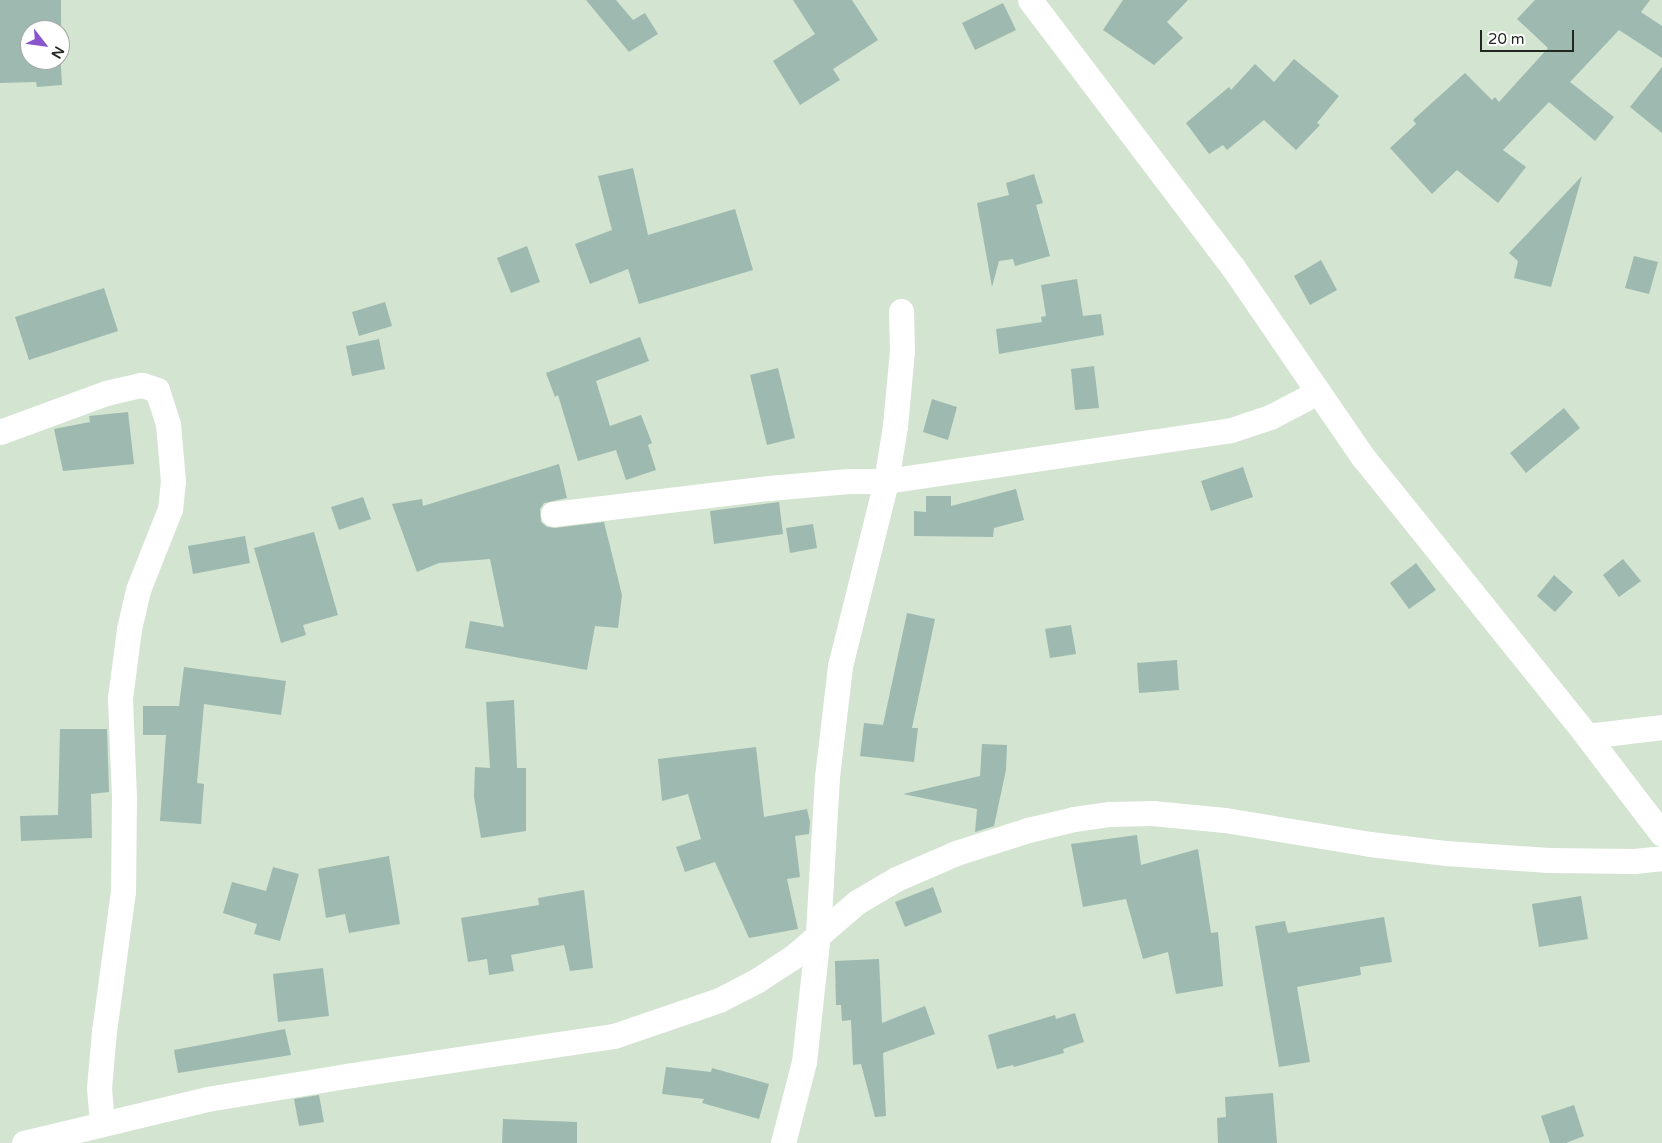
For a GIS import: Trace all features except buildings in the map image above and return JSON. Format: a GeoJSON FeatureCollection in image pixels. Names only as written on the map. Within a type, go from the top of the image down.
{"type":"FeatureCollection","features":[{"type":"Feature","properties":{"kind":"street"},"geometry":{"type":"LineString","coordinates":[[1030,0],[1232,266],[1363,458],[1587,736],[1662,834]]}},
{"type":"Feature","properties":{"kind":"street"},"geometry":{"type":"LineString","coordinates":[[783,1143],[804,1062],[818,934],[827,777],[840,666],[886,480],[900,389],[901,310]]}},
{"type":"Feature","properties":{"kind":"street"},"geometry":{"type":"LineString","coordinates":[[0,432],[98,396],[142,385],[157,390],[168,424],[173,481],[170,509],[138,590],[129,629],[120,698],[124,797],[123,891],[104,1031],[99,1088],[102,1122]]}},
{"type":"Feature","properties":{"kind":"street"},"geometry":{"type":"LineString","coordinates":[[553,514],[768,488],[886,480],[1231,430],[1270,417],[1318,392]]}},
{"type":"Feature","properties":{"kind":"street"},"geometry":{"type":"LineString","coordinates":[[1587,736],[1662,727]]}},
{"type":"Feature","properties":{"kind":"street"},"geometry":{"type":"LineString","coordinates":[[24,1143],[102,1122],[207,1099],[352,1074],[614,1036],[719,1000],[756,981],[793,957],[857,902],[896,879],[956,853],[1028,830],[1074,819],[1110,814],[1152,813],[1225,820],[1370,844],[1446,853],[1557,860],[1634,861],[1662,858]]}}]}
